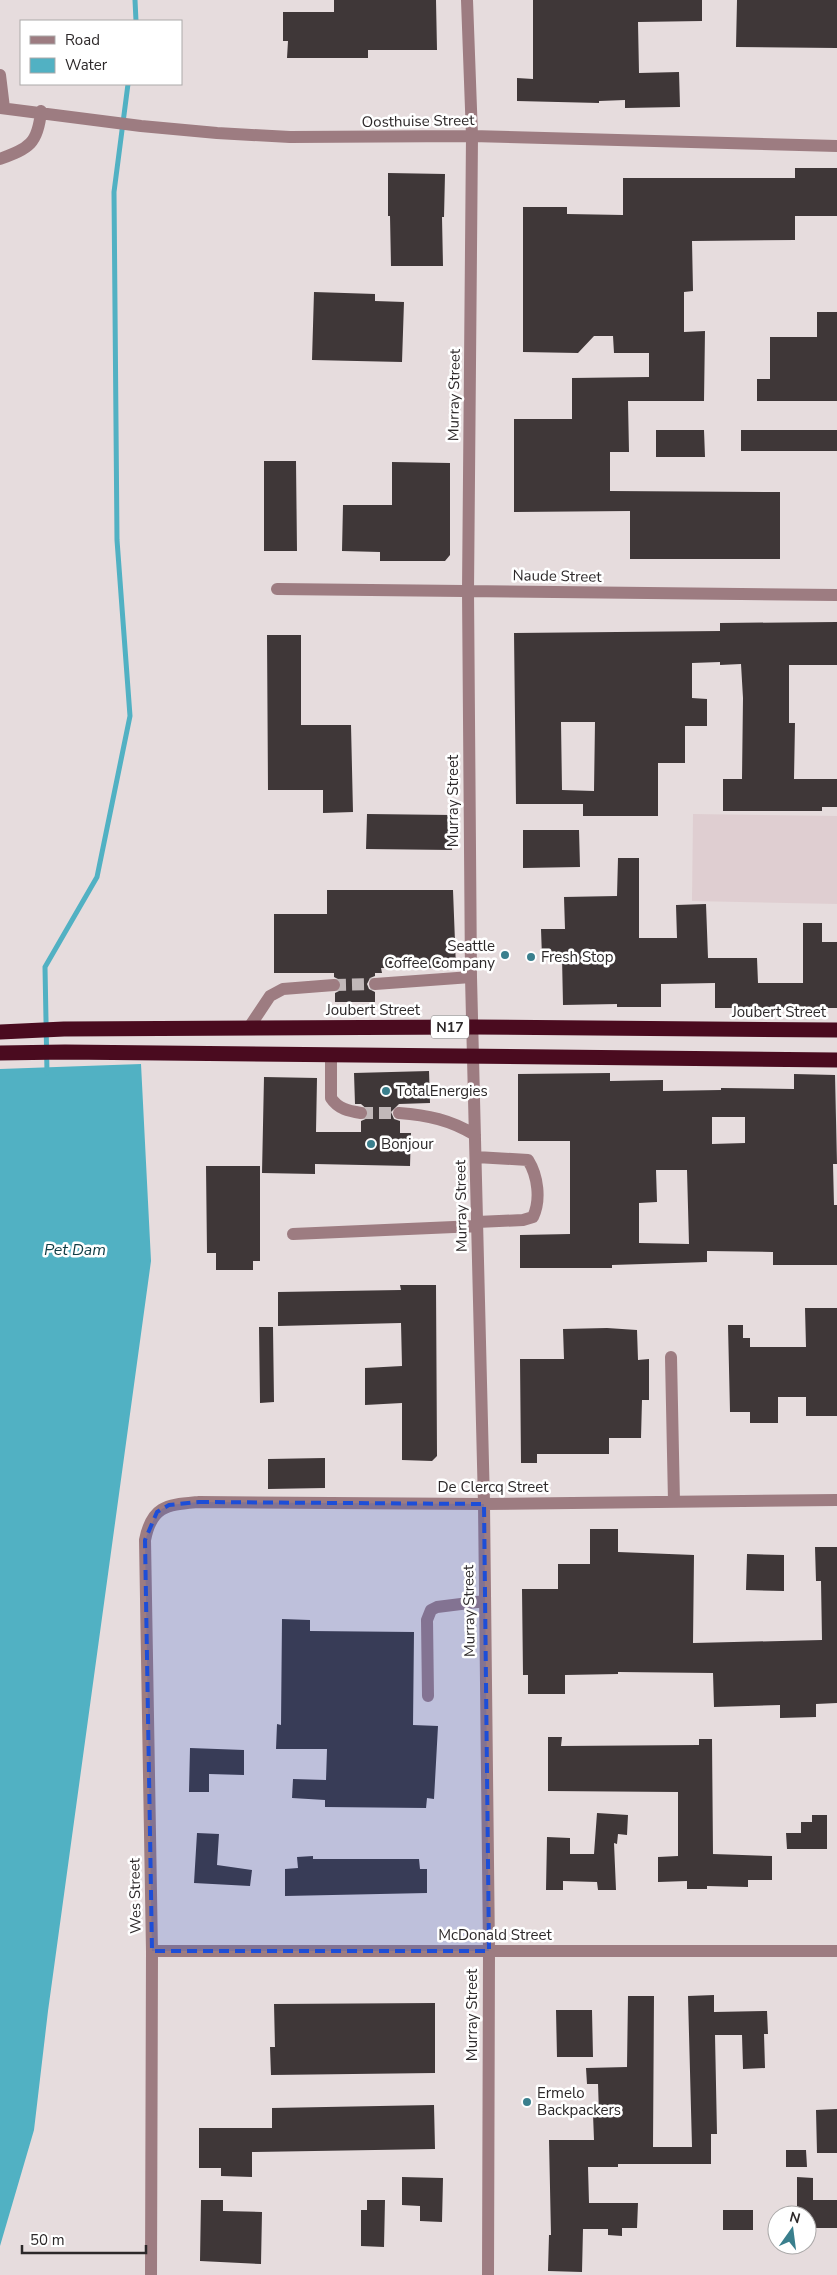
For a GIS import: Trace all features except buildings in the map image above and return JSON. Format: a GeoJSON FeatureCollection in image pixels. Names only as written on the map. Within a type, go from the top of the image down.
{"type":"FeatureCollection","features":[{"type":"Feature","properties":{"kind":"highway","name":"Joubert Street"},"geometry":{"type":"LineString","coordinates":[[0,1032],[473,1027],[837,1030]]}},
{"type":"Feature","properties":{"kind":"highway","name":"N17"},"geometry":{"type":"LineString","coordinates":[[7,1053],[837,1060]]}},
{"type":"Feature","properties":{"kind":"street","name":"Murray Street"},"geometry":{"type":"LineString","coordinates":[[467,0],[472,136],[468,591],[471,977],[484,1504],[489,1951],[488,2275]]}},
{"type":"Feature","properties":{"kind":"street"},"geometry":{"type":"LineString","coordinates":[[0,75],[2,108]]}},
{"type":"Feature","properties":{"kind":"street","name":"Oosthuise Street"},"geometry":{"type":"LineString","coordinates":[[2,108],[141,126],[290,137],[472,136],[837,146]]}},
{"type":"Feature","properties":{"kind":"street"},"geometry":{"type":"LineString","coordinates":[[0,158],[23,150],[32,143],[40,126],[41,112]]}},
{"type":"Feature","properties":{"kind":"street","name":"Naude Street"},"geometry":{"type":"LineString","coordinates":[[277,589],[837,595]]}},
{"type":"Feature","properties":{"kind":"street"},"geometry":{"type":"LineString","coordinates":[[375,984],[471,977]]}},
{"type":"Feature","properties":{"kind":"street"},"geometry":{"type":"LineString","coordinates":[[248,1029],[270,996],[283,989],[334,985]]}},
{"type":"Feature","properties":{"kind":"street"},"geometry":{"type":"LineString","coordinates":[[331,1055],[331,1098],[334,1103],[346,1111],[361,1113]]}},
{"type":"Feature","properties":{"kind":"street"},"geometry":{"type":"LineString","coordinates":[[400,1113],[424,1115],[456,1124],[475,1135]]}},
{"type":"Feature","properties":{"kind":"street"},"geometry":{"type":"LineString","coordinates":[[293,1234],[477,1224],[523,1220],[533,1217],[536,1210],[537,1197],[534,1170],[528,1160],[476,1157]]}},
{"type":"Feature","properties":{"kind":"street"},"geometry":{"type":"LineString","coordinates":[[671,1357],[674,1502]]}},
{"type":"Feature","properties":{"kind":"street","name":"De Clercq Street"},"geometry":{"type":"LineString","coordinates":[[152,1517],[169,1505],[199,1502],[484,1504],[837,1500]]}},
{"type":"Feature","properties":{"kind":"street","name":"Wes Street"},"geometry":{"type":"LineString","coordinates":[[151,2275],[152,1951],[146,1540],[152,1517]]}},
{"type":"Feature","properties":{"kind":"street"},"geometry":{"type":"LineString","coordinates":[[428,1696],[428,1614],[436,1606],[485,1601]]}},
{"type":"Feature","properties":{"kind":"street","name":"McDonald Street"},"geometry":{"type":"LineString","coordinates":[[152,1951],[837,1951]]}},
{"type":"Feature","properties":{"kind":"highlighted area"},"geometry":{"type":"Polygon","coordinates":[[[199,1502],[484,1504],[489,1951],[152,1951],[145,1540],[157,1512],[169,1505],[199,1502]]]}},
{"type":"Feature","properties":{"kind":"shaded area"},"geometry":{"type":"Polygon","coordinates":[[[693,814],[837,816],[837,904],[692,901],[693,814]]]}},
{"type":"Feature","properties":{"kind":"water","name":"Pet Dam"},"geometry":{"type":"Polygon","coordinates":[[[141,1064],[151,1261],[48,2011],[34,2130],[0,2246],[0,1069],[141,1064]]]}},
{"type":"Feature","properties":{"kind":"waterway"},"geometry":{"type":"LineString","coordinates":[[135,0],[136,20]]}},
{"type":"Feature","properties":{"kind":"waterway"},"geometry":{"type":"LineString","coordinates":[[47,1073],[45,967],[97,877],[130,716],[117,540],[114,192],[128,85]]}},
{"type":"Feature","properties":{"kind":"tunnel"},"geometry":{"type":"LineString","coordinates":[[334,985],[375,984]]}},
{"type":"Feature","properties":{"kind":"tunnel"},"geometry":{"type":"LineString","coordinates":[[361,1113],[399,1113]]}},
{"type":"Feature","properties":{"kind":"place","name":"Seattle Coffee Company"},"geometry":{"type":"Point","coordinates":[505,955]}},
{"type":"Feature","properties":{"kind":"place","name":"Fresh Stop"},"geometry":{"type":"Point","coordinates":[531,957]}},
{"type":"Feature","properties":{"kind":"place","name":"TotalEnergies"},"geometry":{"type":"Point","coordinates":[386,1091]}},
{"type":"Feature","properties":{"kind":"place","name":"Bonjour"},"geometry":{"type":"Point","coordinates":[371,1144]}},
{"type":"Feature","properties":{"kind":"place","name":"Ermelo Backpackers"},"geometry":{"type":"Point","coordinates":[527,2102]}}]}
